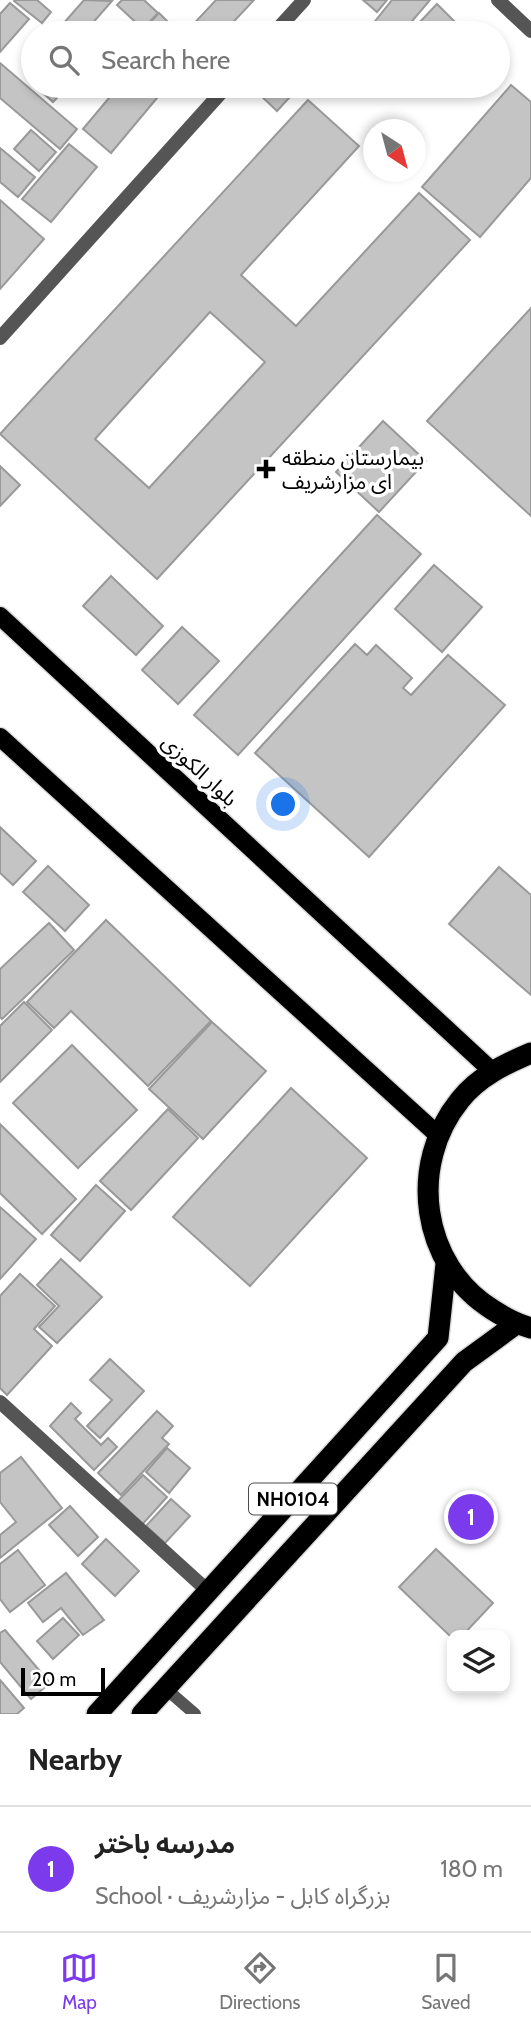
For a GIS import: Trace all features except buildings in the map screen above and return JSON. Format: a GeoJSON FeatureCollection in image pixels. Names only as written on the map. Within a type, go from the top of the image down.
{"type":"FeatureCollection","features":[{"type":"Feature","properties":{"kind":"highway","name":"NH0104"},"geometry":{"type":"LineString","coordinates":[[524,1326],[477,1300],[446,1264],[430,1223],[428,1178],[438,1135],[461,1099],[492,1071],[531,1053]]}},
{"type":"Feature","properties":{"kind":"highway","name":"NH0104"},"geometry":{"type":"LineString","coordinates":[[97,1714],[438,1338],[446,1264]]}},
{"type":"Feature","properties":{"kind":"highway","name":"NH0104"},"geometry":{"type":"LineString","coordinates":[[142,1714],[464,1362],[524,1326]]}},
{"type":"Feature","properties":{"kind":"main road","name":"بلوار الکوزی"},"geometry":{"type":"LineString","coordinates":[[0,617],[492,1071]]}},
{"type":"Feature","properties":{"kind":"main road"},"geometry":{"type":"LineString","coordinates":[[0,737],[438,1135]]}},
{"type":"Feature","properties":{"kind":"street"},"geometry":{"type":"LineString","coordinates":[[285,21],[304,0]]}},
{"type":"Feature","properties":{"kind":"street"},"geometry":{"type":"LineString","coordinates":[[498,0],[531,31]]}},
{"type":"Feature","properties":{"kind":"street"},"geometry":{"type":"LineString","coordinates":[[0,338],[216,98]]}},
{"type":"Feature","properties":{"kind":"street"},"geometry":{"type":"LineString","coordinates":[[0,1402],[209,1592]]}},
{"type":"Feature","properties":{"kind":"lane"},"geometry":{"type":"LineString","coordinates":[[165,1688],[195,1714]]}},
{"type":"Feature","properties":{"kind":"place","name":"بیمارستان منطقه ای مزارشریف"},"geometry":{"type":"Point","coordinates":[266,469]}},
{"type":"Feature","properties":{"kind":"place","name":"مدرسه باختر"},"geometry":{"type":"Point","coordinates":[471,1517]}}]}
